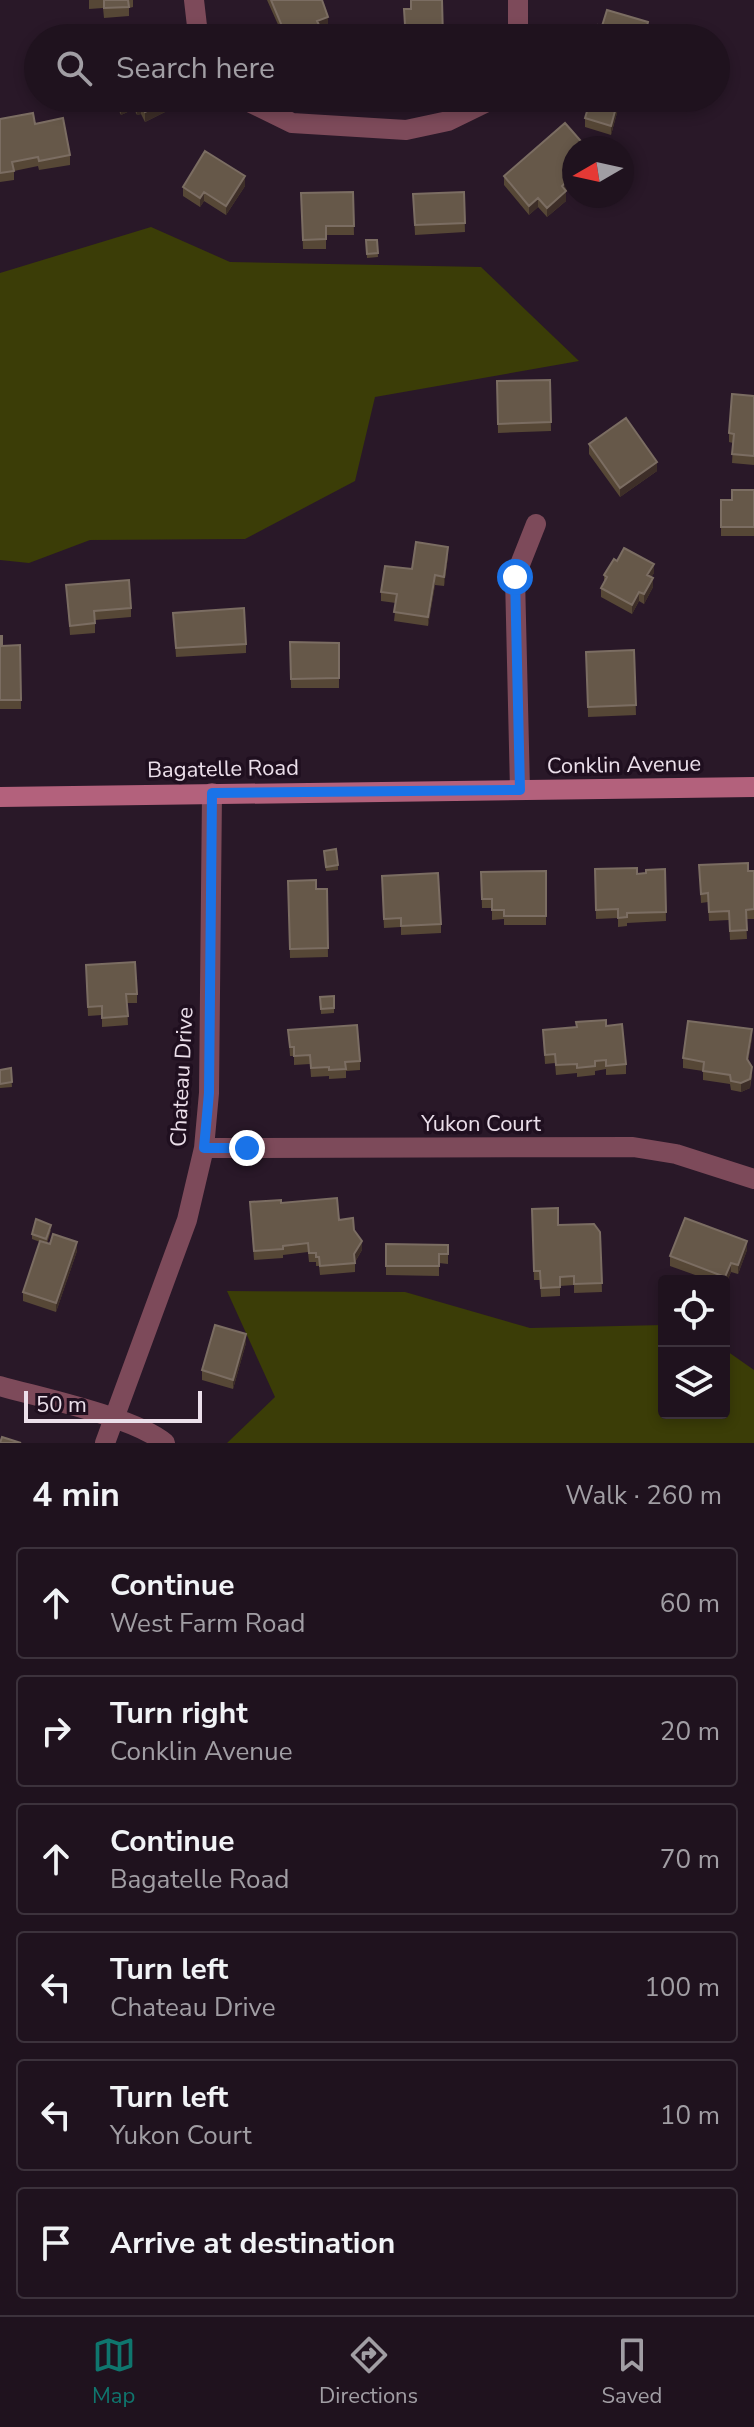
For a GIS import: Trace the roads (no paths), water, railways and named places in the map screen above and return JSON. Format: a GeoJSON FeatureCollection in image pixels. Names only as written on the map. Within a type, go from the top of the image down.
{"type":"FeatureCollection","features":[{"type":"Feature","properties":{"kind":"street"},"geometry":{"type":"LineString","coordinates":[[194,0],[197,24]]}},
{"type":"Feature","properties":{"kind":"street"},"geometry":{"type":"LineString","coordinates":[[517,24],[518,0]]}},
{"type":"Feature","properties":{"kind":"street"},"geometry":{"type":"LineString","coordinates":[[269,112],[292,123],[406,130],[448,121],[466,112]]}},
{"type":"Feature","properties":{"kind":"street"},"geometry":{"type":"LineString","coordinates":[[520,790],[515,577],[536,524]]}},
{"type":"Feature","properties":{"kind":"street","name":"Conklin Avenue"},"geometry":{"type":"LineString","coordinates":[[447,790],[754,787]]}},
{"type":"Feature","properties":{"kind":"street","name":"Bagatelle Road"},"geometry":{"type":"LineString","coordinates":[[0,797],[447,790]]}},
{"type":"Feature","properties":{"kind":"street","name":"Chateau Drive"},"geometry":{"type":"LineString","coordinates":[[105,1443],[187,1220],[204,1148],[209,1093],[212,793]]}},
{"type":"Feature","properties":{"kind":"street","name":"Yukon Court"},"geometry":{"type":"LineString","coordinates":[[204,1148],[633,1147],[676,1154],[754,1179]]}},
{"type":"Feature","properties":{"kind":"street"},"geometry":{"type":"LineString","coordinates":[[0,1386],[114,1419],[157,1436],[165,1443]]}}]}
